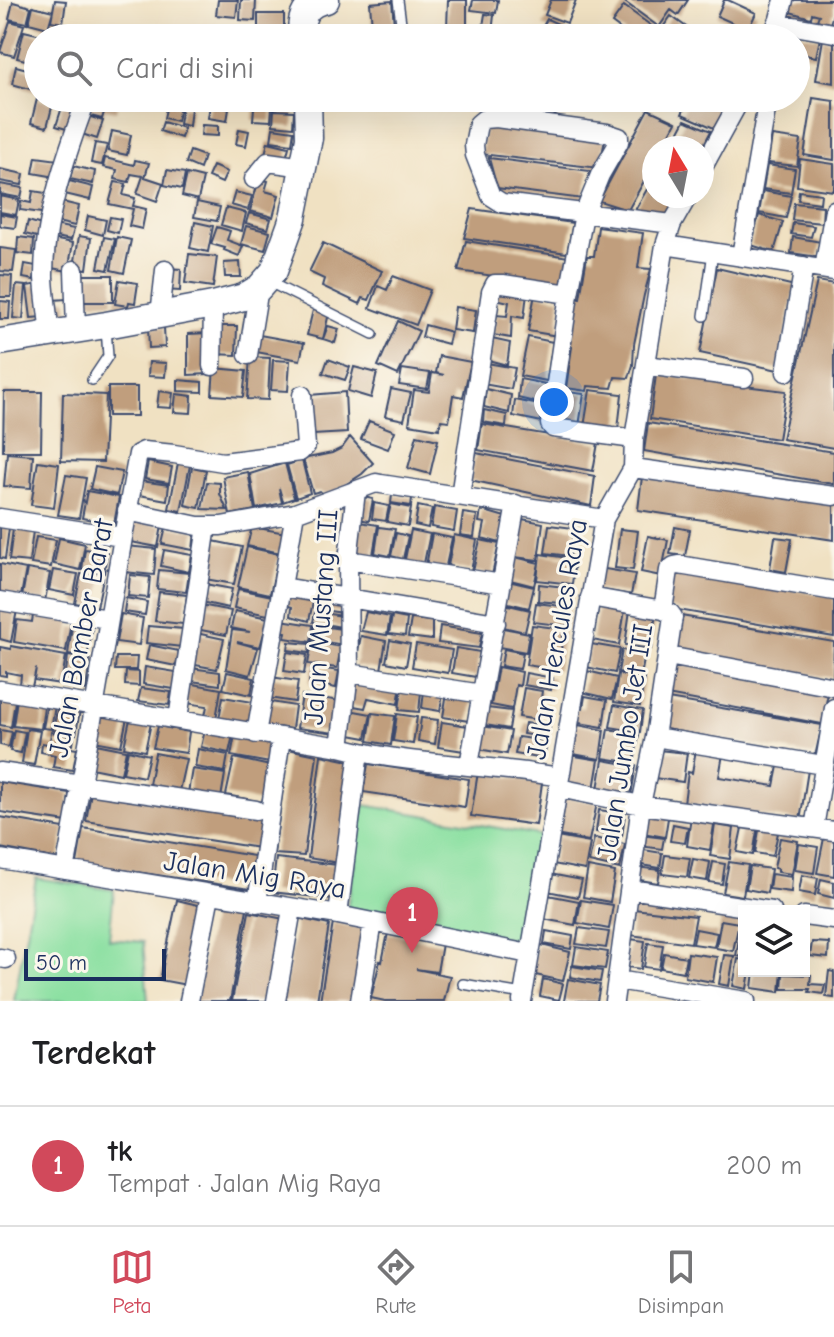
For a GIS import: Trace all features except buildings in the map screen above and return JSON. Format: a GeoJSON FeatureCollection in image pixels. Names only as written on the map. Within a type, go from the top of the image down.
{"type":"FeatureCollection","features":[{"type":"Feature","properties":{"kind":"main road"},"geometry":{"type":"LineString","coordinates":[[301,24],[303,15],[315,2]]}},
{"type":"Feature","properties":{"kind":"main road"},"geometry":{"type":"LineString","coordinates":[[0,342],[213,305],[244,297],[263,284],[280,258],[293,218],[309,138],[308,112]]}},
{"type":"Feature","properties":{"kind":"street"},"geometry":{"type":"LineString","coordinates":[[778,24],[784,0]]}},
{"type":"Feature","properties":{"kind":"street"},"geometry":{"type":"LineString","coordinates":[[810,32],[834,33]]}},
{"type":"Feature","properties":{"kind":"street"},"geometry":{"type":"LineString","coordinates":[[50,334],[44,277],[50,222],[67,153],[82,112]]}},
{"type":"Feature","properties":{"kind":"street"},"geometry":{"type":"LineString","coordinates":[[714,147],[733,112]]}},
{"type":"Feature","properties":{"kind":"street"},"geometry":{"type":"LineString","coordinates":[[741,256],[766,112]]}},
{"type":"Feature","properties":{"kind":"street"},"geometry":{"type":"LineString","coordinates":[[634,439],[551,427],[569,294],[584,214],[619,137],[496,118],[484,119],[478,124],[474,145],[479,165],[495,200],[502,203],[584,214],[672,224]]}},
{"type":"Feature","properties":{"kind":"street"},"geometry":{"type":"LineString","coordinates":[[254,179],[268,162],[304,167]]}},
{"type":"Feature","properties":{"kind":"street","name":"Jalan Hercules Raya"},"geometry":{"type":"LineString","coordinates":[[522,997],[604,519],[633,468],[634,439],[665,245],[681,208]]}},
{"type":"Feature","properties":{"kind":"street"},"geometry":{"type":"LineString","coordinates":[[665,245],[829,270],[834,210]]}},
{"type":"Feature","properties":{"kind":"street"},"geometry":{"type":"LineString","coordinates":[[786,372],[804,266]]}},
{"type":"Feature","properties":{"kind":"street"},"geometry":{"type":"LineString","coordinates":[[74,270],[76,330]]}},
{"type":"Feature","properties":{"kind":"street"},"geometry":{"type":"LineString","coordinates":[[160,315],[165,270]]}},
{"type":"Feature","properties":{"kind":"street"},"geometry":{"type":"LineString","coordinates":[[248,355],[263,284]]}},
{"type":"Feature","properties":{"kind":"street"},"geometry":{"type":"LineString","coordinates":[[460,496],[491,292],[495,284],[569,294]]}},
{"type":"Feature","properties":{"kind":"street"},"geometry":{"type":"LineString","coordinates":[[212,366],[213,305]]}},
{"type":"Feature","properties":{"kind":"street"},"geometry":{"type":"LineString","coordinates":[[646,365],[744,378]]}},
{"type":"Feature","properties":{"kind":"street"},"geometry":{"type":"LineString","coordinates":[[127,511],[138,454],[144,451],[223,462],[300,452],[306,446],[302,395]]}},
{"type":"Feature","properties":{"kind":"street"},"geometry":{"type":"LineString","coordinates":[[633,468],[834,496]]}},
{"type":"Feature","properties":{"kind":"street","name":"Jalan Bomber Barat"},"geometry":{"type":"LineString","coordinates":[[65,870],[127,511],[198,526],[221,526],[295,513],[376,483],[604,519]]}},
{"type":"Feature","properties":{"kind":"street","name":"Jalan Mustang III"},"geometry":{"type":"LineString","coordinates":[[340,747],[349,673],[348,560],[356,491]]}},
{"type":"Feature","properties":{"kind":"street"},"geometry":{"type":"LineString","coordinates":[[469,765],[516,504]]}},
{"type":"Feature","properties":{"kind":"street"},"geometry":{"type":"LineString","coordinates":[[256,734],[295,513]]}},
{"type":"Feature","properties":{"kind":"street"},"geometry":{"type":"LineString","coordinates":[[0,518],[122,537]]}},
{"type":"Feature","properties":{"kind":"street"},"geometry":{"type":"LineString","coordinates":[[178,719],[207,526]]}},
{"type":"Feature","properties":{"kind":"street"},"geometry":{"type":"LineString","coordinates":[[348,560],[502,584]]}},
{"type":"Feature","properties":{"kind":"street","name":"Jalan Jumbo Jet III"},"geometry":{"type":"LineString","coordinates":[[614,1001],[641,805],[673,617],[663,610],[669,570],[674,566],[834,591]]}},
{"type":"Feature","properties":{"kind":"street"},"geometry":{"type":"LineString","coordinates":[[283,587],[496,623]]}},
{"type":"Feature","properties":{"kind":"street"},"geometry":{"type":"LineString","coordinates":[[590,597],[663,610]]}},
{"type":"Feature","properties":{"kind":"street"},"geometry":{"type":"LineString","coordinates":[[0,601],[108,619]]}},
{"type":"Feature","properties":{"kind":"street"},"geometry":{"type":"LineString","coordinates":[[668,656],[834,687]]}},
{"type":"Feature","properties":{"kind":"street"},"geometry":{"type":"LineString","coordinates":[[349,673],[482,694]]}},
{"type":"Feature","properties":{"kind":"street"},"geometry":{"type":"LineString","coordinates":[[0,690],[359,752],[469,765],[559,783],[641,805],[834,831]]}},
{"type":"Feature","properties":{"kind":"street"},"geometry":{"type":"LineString","coordinates":[[814,828],[834,708]]}},
{"type":"Feature","properties":{"kind":"street"},"geometry":{"type":"LineString","coordinates":[[655,737],[823,765]]}},
{"type":"Feature","properties":{"kind":"street"},"geometry":{"type":"LineString","coordinates":[[257,903],[281,738]]}},
{"type":"Feature","properties":{"kind":"street"},"geometry":{"type":"LineString","coordinates":[[338,915],[359,752]]}},
{"type":"Feature","properties":{"kind":"street"},"geometry":{"type":"LineString","coordinates":[[0,772],[256,810]]}},
{"type":"Feature","properties":{"kind":"street","name":"Jalan Mig Raya"},"geometry":{"type":"LineString","coordinates":[[0,859],[338,915],[529,954]]}},
{"type":"Feature","properties":{"kind":"street"},"geometry":{"type":"LineString","coordinates":[[189,1001],[210,895]]}},
{"type":"Feature","properties":{"kind":"street"},"geometry":{"type":"LineString","coordinates":[[629,895],[738,907]]}},
{"type":"Feature","properties":{"kind":"street"},"geometry":{"type":"LineString","coordinates":[[629,895],[738,917]]}},
{"type":"Feature","properties":{"kind":"street"},"geometry":{"type":"LineString","coordinates":[[276,1001],[292,909]]}},
{"type":"Feature","properties":{"kind":"street"},"geometry":{"type":"LineString","coordinates":[[810,922],[834,920]]}},
{"type":"Feature","properties":{"kind":"street"},"geometry":{"type":"LineString","coordinates":[[360,1001],[373,922]]}},
{"type":"Feature","properties":{"kind":"street"},"geometry":{"type":"LineString","coordinates":[[810,923],[834,932]]}},
{"type":"Feature","properties":{"kind":"street"},"geometry":{"type":"LineString","coordinates":[[617,980],[635,992],[746,1001]]}},
{"type":"Feature","properties":{"kind":"lane"},"geometry":{"type":"LineString","coordinates":[[398,0],[401,24]]}},
{"type":"Feature","properties":{"kind":"lane"},"geometry":{"type":"LineString","coordinates":[[704,316],[713,252]]}},
{"type":"Feature","properties":{"kind":"lane"},"geometry":{"type":"LineString","coordinates":[[263,284],[373,334]]}},
{"type":"Feature","properties":{"kind":"lane"},"geometry":{"type":"LineString","coordinates":[[92,380],[108,356],[106,325]]}},
{"type":"Feature","properties":{"kind":"lane"},"geometry":{"type":"LineString","coordinates":[[463,984],[522,997]]}},
{"type":"Feature","properties":{"kind":"green space"},"geometry":{"type":"Polygon","coordinates":[[[364,805],[539,835],[524,942],[347,909],[364,805]]]}},
{"type":"Feature","properties":{"kind":"green space"},"geometry":{"type":"Polygon","coordinates":[[[36,878],[114,890],[109,939],[143,942],[148,1001],[14,1001],[36,878]]]}},
{"type":"Feature","properties":{"kind":"place","name":"tk"},"geometry":{"type":"Point","coordinates":[412,953]}}]}
